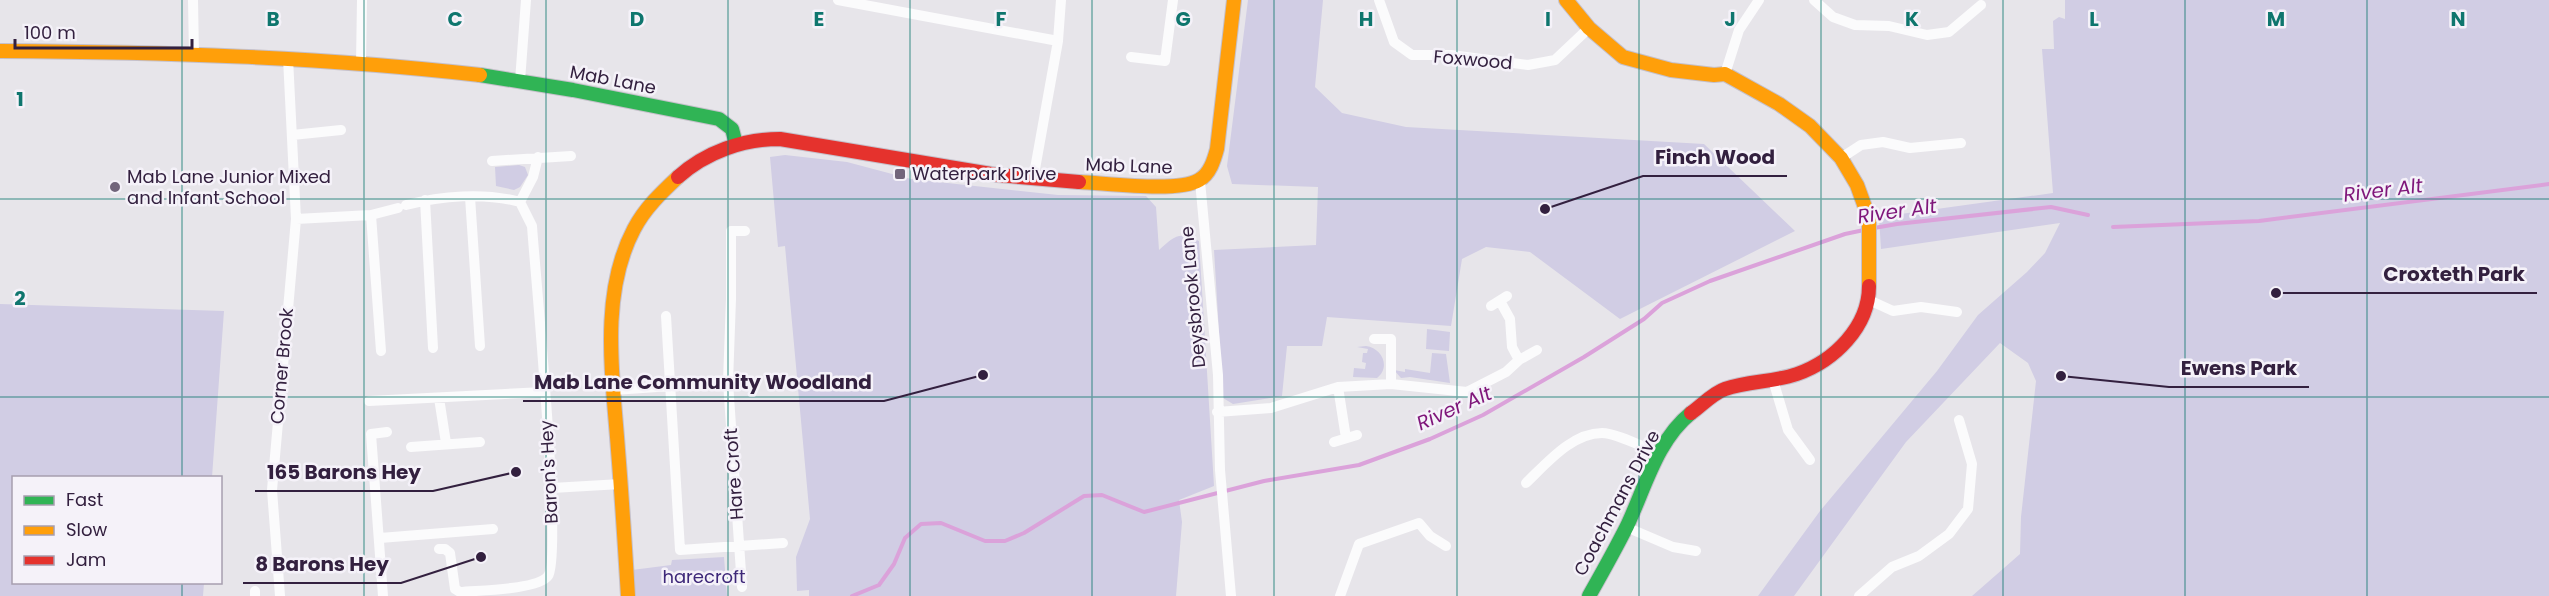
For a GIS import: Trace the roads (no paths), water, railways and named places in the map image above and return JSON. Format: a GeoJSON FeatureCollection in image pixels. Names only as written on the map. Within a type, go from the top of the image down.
{"type":"FeatureCollection","features":[{"type":"Feature","properties":{"kind":"street"},"geometry":{"type":"LineString","coordinates":[[193,0],[194,55]]}},
{"type":"Feature","properties":{"kind":"street"},"geometry":{"type":"LineString","coordinates":[[361,63],[362,0]]}},
{"type":"Feature","properties":{"kind":"street"},"geometry":{"type":"LineString","coordinates":[[520,81],[526,0]]}},
{"type":"Feature","properties":{"kind":"street"},"geometry":{"type":"LineString","coordinates":[[838,0],[1058,41]]}},
{"type":"Feature","properties":{"kind":"street"},"geometry":{"type":"LineString","coordinates":[[1033,180],[1058,41],[1060,0]]}},
{"type":"Feature","properties":{"kind":"street"},"geometry":{"type":"LineString","coordinates":[[1131,57],[1165,61],[1173,0]]}},
{"type":"Feature","properties":{"kind":"street"},"geometry":{"type":"LineString","coordinates":[[1200,181],[1212,165],[1217,148],[1234,0]]}},
{"type":"Feature","properties":{"kind":"street","name":"Foxwood"},"geometry":{"type":"LineString","coordinates":[[1379,0],[1394,42],[1412,55],[1451,55],[1528,65],[1555,60],[1589,28]]}},
{"type":"Feature","properties":{"kind":"street","name":"Coachmans Drive"},"geometry":{"type":"LineString","coordinates":[[1566,0],[1589,28],[1623,57],[1671,70],[1714,75],[1725,74],[1779,104],[1810,126],[1841,158],[1857,185],[1869,222],[1869,300],[1859,324],[1842,346],[1825,360],[1797,374],[1723,389],[1684,419],[1659,453],[1626,527],[1588,596]]}},
{"type":"Feature","properties":{"kind":"street"},"geometry":{"type":"LineString","coordinates":[[1725,74],[1739,30],[1759,0]]}},
{"type":"Feature","properties":{"kind":"street"},"geometry":{"type":"LineString","coordinates":[[1814,0],[1833,17],[1855,25],[1889,26],[1927,35],[1949,32],[1981,5]]}},
{"type":"Feature","properties":{"kind":"street","name":"Mab Lane"},"geometry":{"type":"LineString","coordinates":[[0,51],[122,52],[361,63],[520,81],[719,119],[730,126],[736,144],[769,139],[812,143],[1033,180],[1165,186],[1189,185],[1200,181]]}},
{"type":"Feature","properties":{"kind":"street","name":"Corner Brook"},"geometry":{"type":"LineString","coordinates":[[280,596],[272,490],[296,219],[288,58]]}},
{"type":"Feature","properties":{"kind":"street"},"geometry":{"type":"LineString","coordinates":[[292,135],[341,130]]}},
{"type":"Feature","properties":{"kind":"street"},"geometry":{"type":"LineString","coordinates":[[1841,158],[1861,146],[1883,142],[1910,148],[1961,143]]}},
{"type":"Feature","properties":{"kind":"street"},"geometry":{"type":"LineString","coordinates":[[628,596],[612,356],[612,303],[621,259],[634,227],[653,200],[678,176],[704,159],[736,144]]}},
{"type":"Feature","properties":{"kind":"street"},"geometry":{"type":"LineString","coordinates":[[492,161],[571,156]]}},
{"type":"Feature","properties":{"kind":"street"},"geometry":{"type":"LineString","coordinates":[[296,219],[370,215],[425,200],[470,196],[520,202],[533,177],[538,157]]}},
{"type":"Feature","properties":{"kind":"street","name":"Deysbrook Lane"},"geometry":{"type":"LineString","coordinates":[[1200,181],[1218,375],[1220,477],[1231,596]]}},
{"type":"Feature","properties":{"kind":"street"},"geometry":{"type":"LineString","coordinates":[[470,196],[480,346]]}},
{"type":"Feature","properties":{"kind":"street"},"geometry":{"type":"LineString","coordinates":[[425,200],[433,348]]}},
{"type":"Feature","properties":{"kind":"street","name":"Baron's Hey"},"geometry":{"type":"LineString","coordinates":[[444,533],[442,549],[450,553],[453,583],[455,589],[460,592],[534,585],[548,576],[553,564],[552,488],[532,226],[520,202]]}},
{"type":"Feature","properties":{"kind":"street"},"geometry":{"type":"LineString","coordinates":[[370,215],[381,351]]}},
{"type":"Feature","properties":{"kind":"street","name":"Hare Croft"},"geometry":{"type":"LineString","coordinates":[[742,587],[728,382],[731,231],[745,231]]}},
{"type":"Feature","properties":{"kind":"street"},"geometry":{"type":"LineString","coordinates":[[1869,300],[1893,311],[1921,307],[1957,312]]}},
{"type":"Feature","properties":{"kind":"street"},"geometry":{"type":"LineString","coordinates":[[1499,301],[1510,319],[1512,347],[1519,360]]}},
{"type":"Feature","properties":{"kind":"street"},"geometry":{"type":"LineString","coordinates":[[666,316],[680,550],[783,543]]}},
{"type":"Feature","properties":{"kind":"street"},"geometry":{"type":"LineString","coordinates":[[1374,339],[1391,339],[1391,384]]}},
{"type":"Feature","properties":{"kind":"street"},"geometry":{"type":"LineString","coordinates":[[1217,412],[1271,408],[1338,387],[1391,384],[1467,392],[1506,372],[1519,360],[1537,350]]}},
{"type":"Feature","properties":{"kind":"street"},"geometry":{"type":"LineString","coordinates":[[1773,380],[1788,430],[1810,460]]}},
{"type":"Feature","properties":{"kind":"street"},"geometry":{"type":"LineString","coordinates":[[615,390],[728,382]]}},
{"type":"Feature","properties":{"kind":"street"},"geometry":{"type":"LineString","coordinates":[[1338,387],[1346,438]]}},
{"type":"Feature","properties":{"kind":"street"},"geometry":{"type":"LineString","coordinates":[[369,401],[544,392]]}},
{"type":"Feature","properties":{"kind":"street"},"geometry":{"type":"LineString","coordinates":[[440,398],[446,443]]}},
{"type":"Feature","properties":{"kind":"street"},"geometry":{"type":"LineString","coordinates":[[1860,596],[1892,567],[1919,556],[1948,534],[1968,509],[1972,464],[1959,420]]}},
{"type":"Feature","properties":{"kind":"street"},"geometry":{"type":"LineString","coordinates":[[384,596],[371,434],[387,432]]}},
{"type":"Feature","properties":{"kind":"street"},"geometry":{"type":"LineString","coordinates":[[1526,483],[1549,461],[1581,437],[1604,433],[1659,453]]}},
{"type":"Feature","properties":{"kind":"street"},"geometry":{"type":"LineString","coordinates":[[1334,442],[1357,435]]}},
{"type":"Feature","properties":{"kind":"street"},"geometry":{"type":"LineString","coordinates":[[411,447],[480,442]]}},
{"type":"Feature","properties":{"kind":"street"},"geometry":{"type":"LineString","coordinates":[[552,488],[621,484]]}},
{"type":"Feature","properties":{"kind":"street"},"geometry":{"type":"LineString","coordinates":[[1340,596],[1359,544],[1419,523],[1430,536],[1446,546]]}},
{"type":"Feature","properties":{"kind":"street"},"geometry":{"type":"LineString","coordinates":[[1626,527],[1673,547],[1696,551]]}},
{"type":"Feature","properties":{"kind":"street"},"geometry":{"type":"LineString","coordinates":[[380,538],[493,530]]}},
{"type":"Feature","properties":{"kind":"waterway","name":"River Alt"},"geometry":{"type":"LineString","coordinates":[[2113,227],[2259,221],[2549,184]]}},
{"type":"Feature","properties":{"kind":"waterway","name":"River Alt"},"geometry":{"type":"LineString","coordinates":[[1874,228],[2051,207],[2088,215]]}},
{"type":"Feature","properties":{"kind":"waterway","name":"River Alt"},"geometry":{"type":"LineString","coordinates":[[852,596],[879,585],[894,564],[905,538],[921,524],[941,523],[985,541],[1005,541],[1024,533],[1084,496],[1102,495],[1144,512],[1264,481],[1359,465],[1430,439],[1483,415],[1584,357],[1644,319],[1662,303],[1710,281],[1845,234],[1864,230]]}},
{"type":"Feature","properties":{"kind":"place","name":"Waterpark Drive"},"geometry":{"type":"Point","coordinates":[900,174]}},
{"type":"Feature","properties":{"kind":"place","name":"Mab Lane Junior Mixed and Infant School"},"geometry":{"type":"Point","coordinates":[115,187]}},
{"type":"Feature","properties":{"kind":"place","name":"Finch Wood"},"geometry":{"type":"Point","coordinates":[1545,209]}},
{"type":"Feature","properties":{"kind":"place","name":"Croxteth Park"},"geometry":{"type":"Point","coordinates":[2276,293]}},
{"type":"Feature","properties":{"kind":"place","name":"Mab Lane Community Woodland"},"geometry":{"type":"Point","coordinates":[983,375]}},
{"type":"Feature","properties":{"kind":"place","name":"Ewens Park"},"geometry":{"type":"Point","coordinates":[2061,376]}},
{"type":"Feature","properties":{"kind":"place","name":"165 Barons Hey"},"geometry":{"type":"Point","coordinates":[516,472]}},
{"type":"Feature","properties":{"kind":"place","name":"8 Barons Hey"},"geometry":{"type":"Point","coordinates":[481,557]}},
{"type":"Feature","properties":{"kind":"park label","name":"harecroft"},"geometry":{"type":"Point","coordinates":[704,577]}}]}
